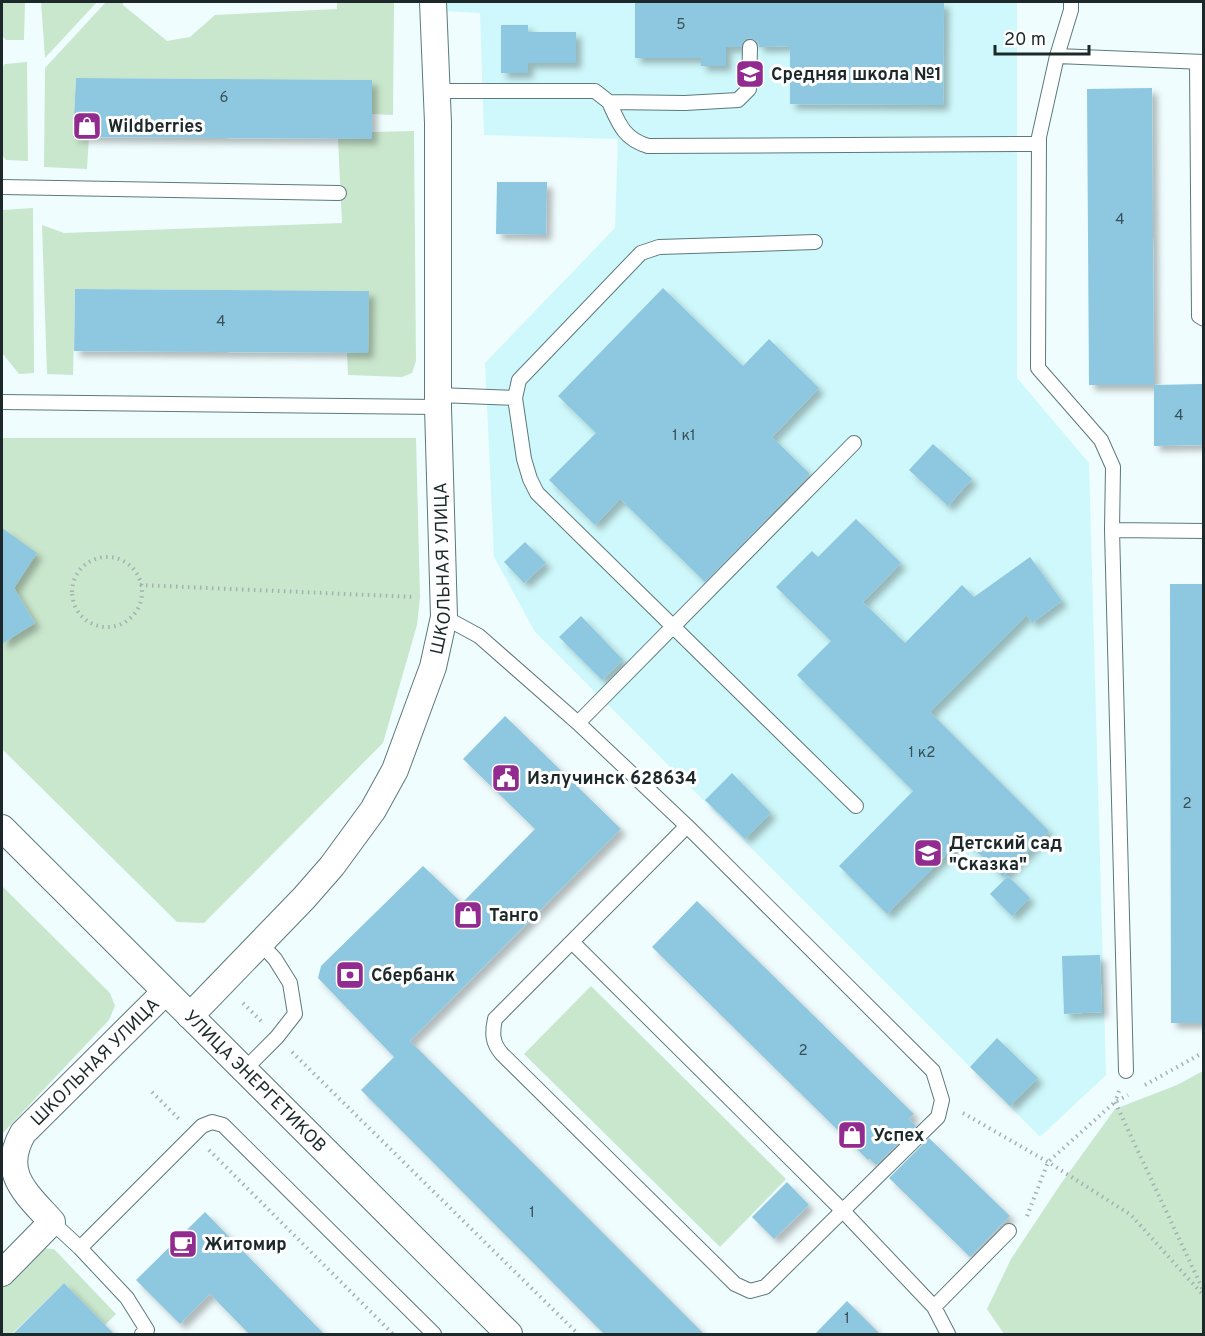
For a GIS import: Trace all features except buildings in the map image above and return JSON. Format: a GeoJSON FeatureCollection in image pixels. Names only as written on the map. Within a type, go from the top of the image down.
{"type":"FeatureCollection","features":[{"type":"Feature","properties":{"kind":"street","name":"ШКОЛЬНАЯ УЛИЦА"},"geometry":{"type":"LineString","coordinates":[[190,1016],[261,944],[332,866],[373,810],[394,770],[433,667],[444,617],[438,401],[438,123],[433,2]]}},
{"type":"Feature","properties":{"kind":"street","name":"УЛИЦА ЭНЕРГЕТИКОВ"},"geometry":{"type":"LineString","coordinates":[[2,828],[509,1335]]}},
{"type":"Feature","properties":{"kind":"street","name":"ШКОЛЬНАЯ УЛИЦА"},"geometry":{"type":"LineString","coordinates":[[52,1222],[14,1177],[10,1167],[16,1143],[23,1133],[165,992]]}},
{"type":"Feature","properties":{"kind":"street"},"geometry":{"type":"LineString","coordinates":[[2,1273],[52,1222]]}},
{"type":"Feature","properties":{"kind":"lane"},"geometry":{"type":"LineString","coordinates":[[1071,2],[1039,144],[1038,368],[1101,440],[1113,468],[1112,530],[1126,1071]]}},
{"type":"Feature","properties":{"kind":"lane"},"geometry":{"type":"LineString","coordinates":[[609,102],[685,103],[738,100],[749,89],[750,47]]}},
{"type":"Feature","properties":{"kind":"lane"},"geometry":{"type":"LineString","coordinates":[[1057,56],[1200,62],[1199,316],[1203,319]]}},
{"type":"Feature","properties":{"kind":"lane"},"geometry":{"type":"LineString","coordinates":[[437,91],[595,91],[609,102],[622,129],[635,142],[648,146],[1039,144]]}},
{"type":"Feature","properties":{"kind":"lane"},"geometry":{"type":"LineString","coordinates":[[2,187],[339,193]]}},
{"type":"Feature","properties":{"kind":"lane"},"geometry":{"type":"LineString","coordinates":[[815,242],[659,247],[642,253],[519,380],[516,398],[524,459],[537,492],[856,806]]}},
{"type":"Feature","properties":{"kind":"lane"},"geometry":{"type":"LineString","coordinates":[[2,402],[438,401],[516,398]]}},
{"type":"Feature","properties":{"kind":"lane"},"geometry":{"type":"LineString","coordinates":[[578,723],[854,443]]}},
{"type":"Feature","properties":{"kind":"lane"},"geometry":{"type":"LineString","coordinates":[[1112,530],[1203,531]]}},
{"type":"Feature","properties":{"kind":"lane"},"geometry":{"type":"LineString","coordinates":[[444,617],[478,636],[578,723],[687,826],[933,1071],[942,1100],[938,1117],[765,1287],[750,1291],[735,1284],[510,1062],[497,1049],[492,1034],[495,1019],[687,826]]}},
{"type":"Feature","properties":{"kind":"lane"},"geometry":{"type":"LineString","coordinates":[[572,942],[843,1211],[934,1307],[948,1335]]}},
{"type":"Feature","properties":{"kind":"lane"},"geometry":{"type":"LineString","coordinates":[[244,1071],[277,1037],[294,1014],[290,983],[275,959],[261,944]]}},
{"type":"Feature","properties":{"kind":"lane"},"geometry":{"type":"LineString","coordinates":[[80,1248],[202,1126],[212,1122],[223,1125],[434,1335]]}},
{"type":"Feature","properties":{"kind":"lane"},"geometry":{"type":"LineString","coordinates":[[52,1222],[127,1298],[147,1333]]}},
{"type":"Feature","properties":{"kind":"lane"},"geometry":{"type":"LineString","coordinates":[[934,1307],[1009,1231]]}},
{"type":"Feature","properties":{"kind":"path"},"geometry":{"type":"LineString","coordinates":[[105,557],[128,564],[136,573],[140,585],[142,596],[133,616],[114,627],[102,627],[82,618],[72,598],[75,576],[93,560],[105,557]]}},
{"type":"Feature","properties":{"kind":"path"},"geometry":{"type":"LineString","coordinates":[[140,585],[420,597]]}},
{"type":"Feature","properties":{"kind":"path"},"geometry":{"type":"LineString","coordinates":[[236,996],[578,1335]]}},
{"type":"Feature","properties":{"kind":"path"},"geometry":{"type":"LineString","coordinates":[[1144,1086],[1203,1052]]}},
{"type":"Feature","properties":{"kind":"path"},"geometry":{"type":"LineString","coordinates":[[1126,1071],[1115,1102],[1203,1294]]}},
{"type":"Feature","properties":{"kind":"path"},"geometry":{"type":"LineString","coordinates":[[1048,1162],[1115,1102],[1135,1091]]}},
{"type":"Feature","properties":{"kind":"path"},"geometry":{"type":"LineString","coordinates":[[152,1092],[393,1335]]}},
{"type":"Feature","properties":{"kind":"path"},"geometry":{"type":"LineString","coordinates":[[942,1100],[1048,1162],[1131,1215],[1203,1294]]}},
{"type":"Feature","properties":{"kind":"shaded area","name":"Детский сад \"Сказка\""},"geometry":{"type":"Polygon","coordinates":[[[444,2],[1017,2],[1017,378],[1089,463],[1106,1075],[1040,1137],[535,632],[494,557],[485,363],[615,228],[618,139],[484,135],[480,13],[444,11],[444,2]]]}},
{"type":"Feature","properties":{"kind":"green space"},"geometry":{"type":"Polygon","coordinates":[[[4,2],[25,2],[24,40],[6,40],[2,36],[2,4],[4,2]]]}},
{"type":"Feature","properties":{"kind":"green space"},"geometry":{"type":"Polygon","coordinates":[[[41,2],[97,2],[45,58],[41,2]]]}},
{"type":"Feature","properties":{"kind":"green space"},"geometry":{"type":"Polygon","coordinates":[[[106,2],[123,2],[123,5],[167,41],[190,37],[215,15],[337,9],[337,2],[394,2],[393,115],[372,114],[372,80],[76,78],[73,137],[89,137],[87,169],[44,167],[45,68],[106,2]]]}},
{"type":"Feature","properties":{"kind":"green space"},"geometry":{"type":"Polygon","coordinates":[[[27,62],[28,161],[6,160],[2,155],[2,68],[5,64],[27,62]]]}},
{"type":"Feature","properties":{"kind":"green space"},"geometry":{"type":"Polygon","coordinates":[[[414,131],[416,361],[412,373],[402,377],[348,375],[347,353],[368,353],[368,291],[75,289],[73,375],[47,374],[42,225],[64,233],[342,223],[338,139],[372,139],[372,132],[414,131]]]}},
{"type":"Feature","properties":{"kind":"green space"},"geometry":{"type":"Polygon","coordinates":[[[33,208],[34,373],[19,374],[2,353],[2,210],[33,208]]]}},
{"type":"Feature","properties":{"kind":"green space"},"geometry":{"type":"Polygon","coordinates":[[[2,438],[416,438],[420,597],[417,625],[383,743],[204,923],[177,922],[2,749],[2,438]]]}},
{"type":"Feature","properties":{"kind":"green space"},"geometry":{"type":"Polygon","coordinates":[[[2,886],[110,993],[115,1006],[109,1020],[2,1134],[2,886]]]}},
{"type":"Feature","properties":{"kind":"green space"},"geometry":{"type":"Polygon","coordinates":[[[591,986],[786,1179],[720,1247],[524,1054],[591,986]]]}},
{"type":"Feature","properties":{"kind":"green space"},"geometry":{"type":"Polygon","coordinates":[[[1203,1071],[1203,1334],[1004,1334],[987,1309],[1011,1259],[1060,1185],[1115,1109],[1177,1085],[1203,1071]]]}},
{"type":"Feature","properties":{"kind":"green space"},"geometry":{"type":"Polygon","coordinates":[[[40,1248],[54,1249],[116,1314],[105,1325],[64,1283],[12,1334],[2,1334],[2,1282],[40,1248]]]}},
{"type":"Feature","properties":{"kind":"place","name":"Средняя школа №1"},"geometry":{"type":"Point","coordinates":[750,74]}},
{"type":"Feature","properties":{"kind":"place","name":"Wildberries"},"geometry":{"type":"Point","coordinates":[87,126]}},
{"type":"Feature","properties":{"kind":"place","name":"Излучинск 628634"},"geometry":{"type":"Point","coordinates":[506,778]}},
{"type":"Feature","properties":{"kind":"place","name":"Детский сад \"Сказка\""},"geometry":{"type":"Point","coordinates":[928,853]}},
{"type":"Feature","properties":{"kind":"place","name":"Танго"},"geometry":{"type":"Point","coordinates":[468,915]}},
{"type":"Feature","properties":{"kind":"place","name":"Сбербанк"},"geometry":{"type":"Point","coordinates":[350,975]}},
{"type":"Feature","properties":{"kind":"place","name":"Успех"},"geometry":{"type":"Point","coordinates":[852,1135]}},
{"type":"Feature","properties":{"kind":"place","name":"Житомир"},"geometry":{"type":"Point","coordinates":[183,1244]}}]}
